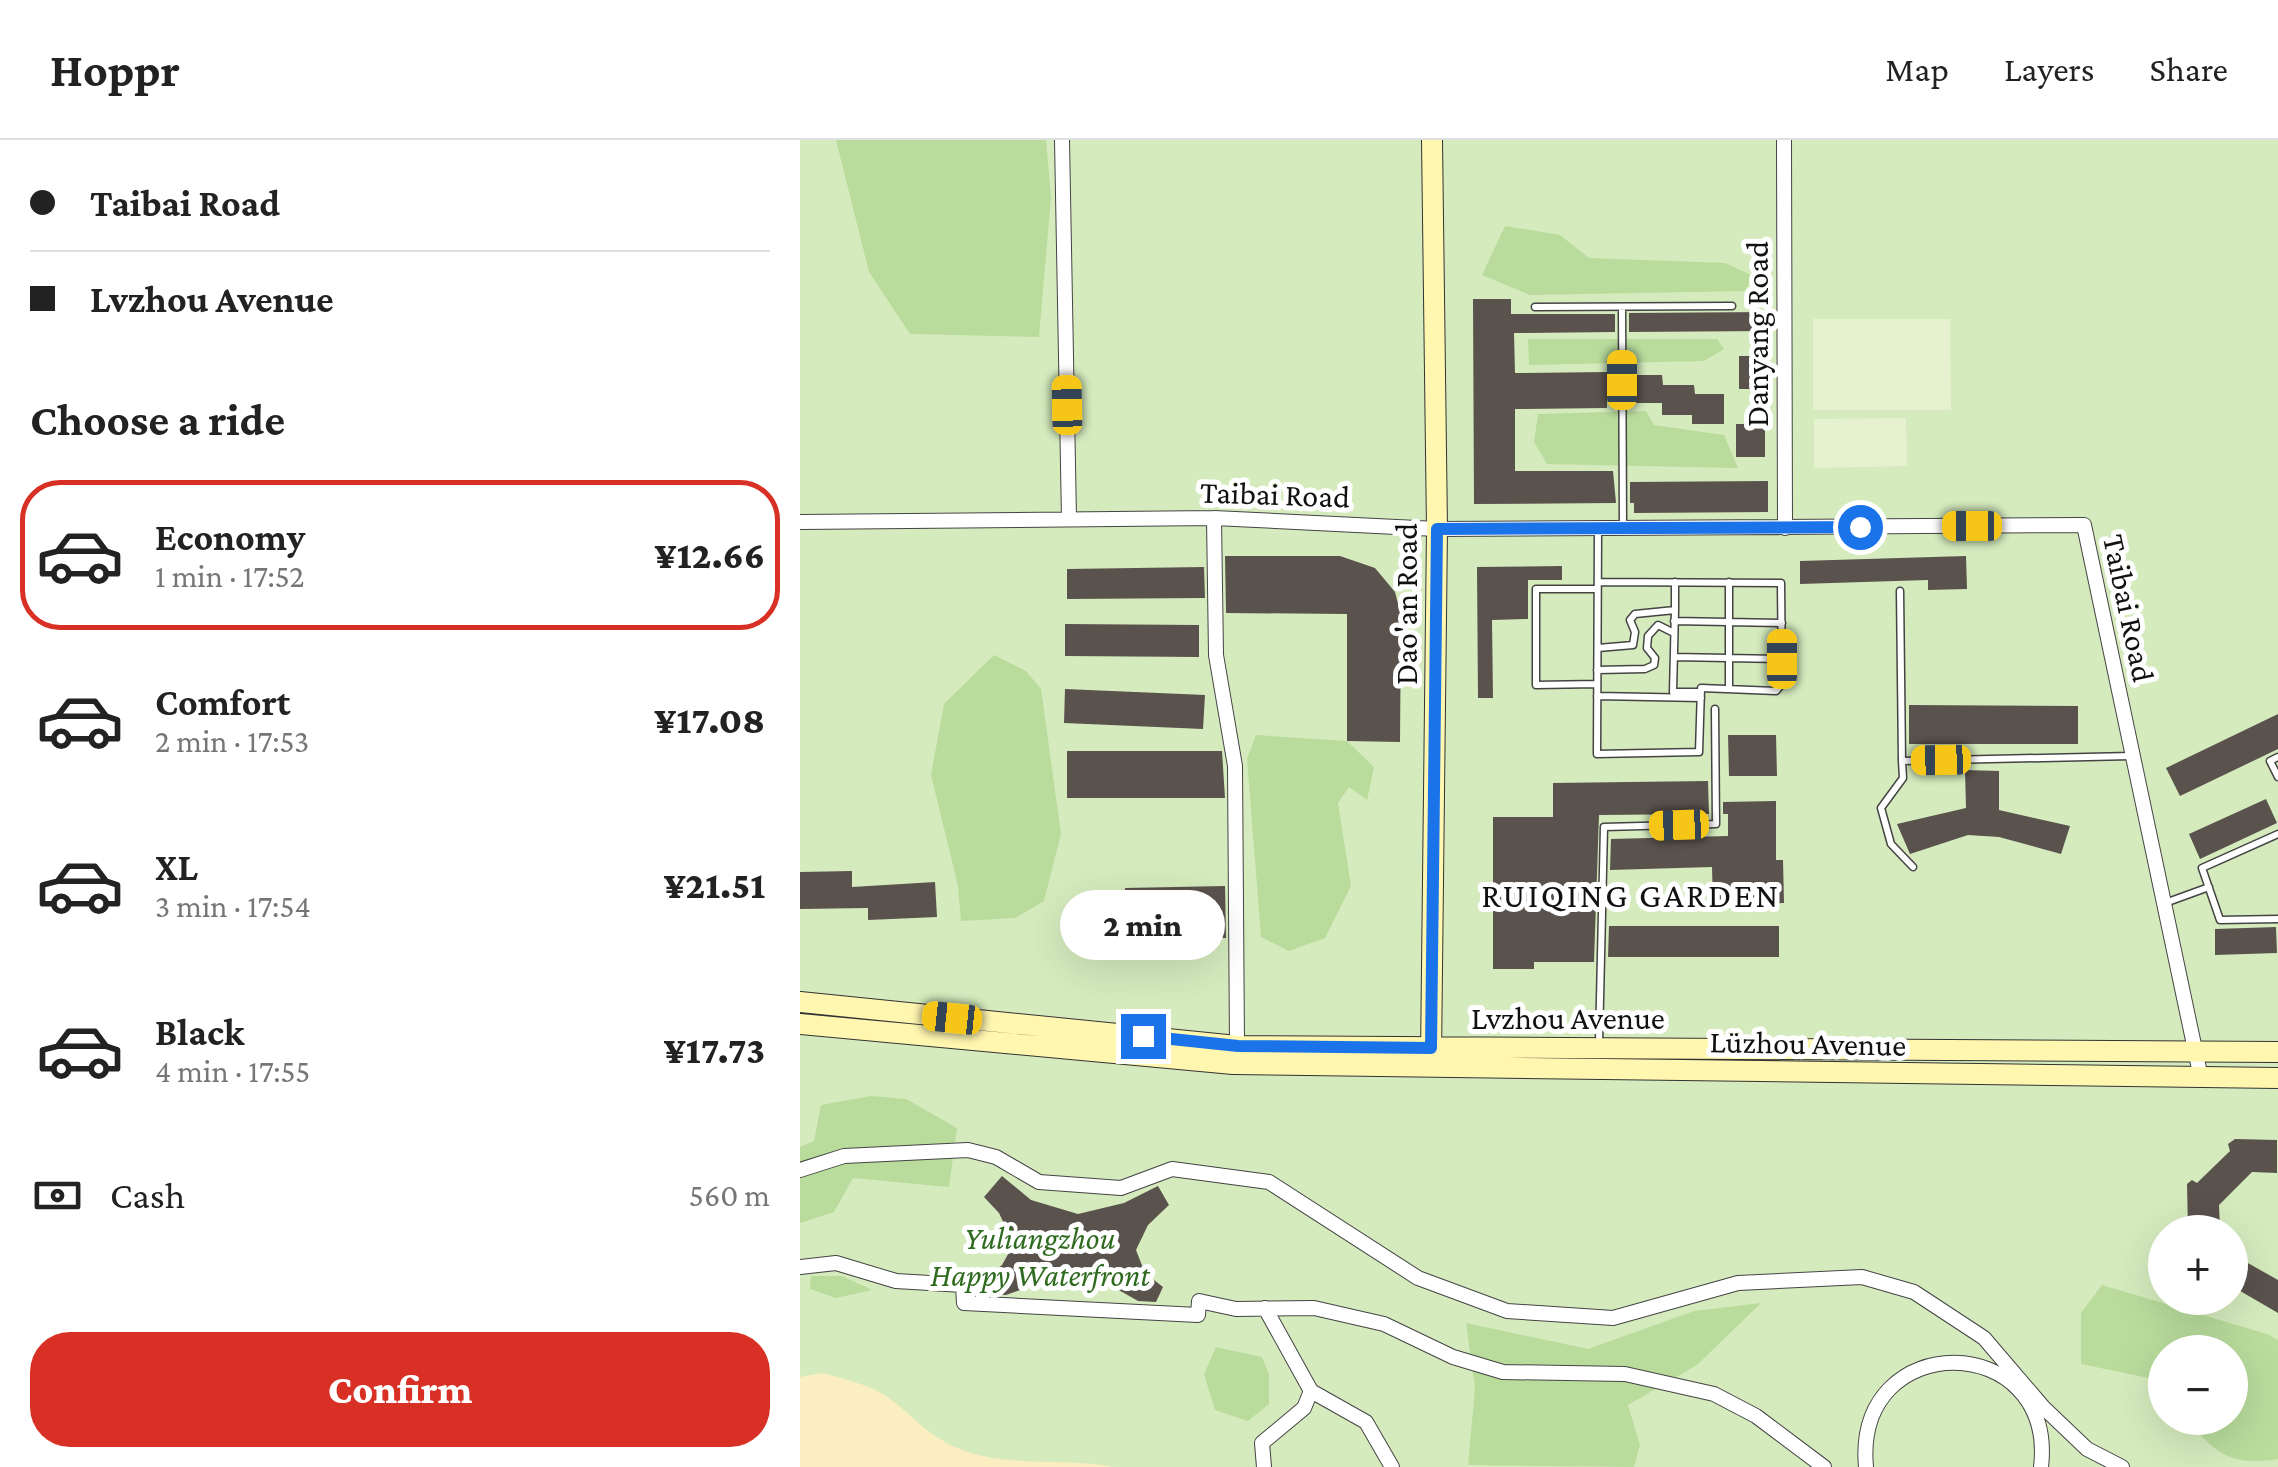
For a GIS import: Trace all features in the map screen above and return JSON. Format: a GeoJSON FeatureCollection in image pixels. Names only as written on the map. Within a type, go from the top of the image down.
{"type":"FeatureCollection","features":[{"type":"Feature","properties":{"kind":"main road","name":"Dao'an Road"},"geometry":{"type":"LineString","coordinates":[[1431,1058],[1437,529],[1432,140]]}},
{"type":"Feature","properties":{"kind":"main road","name":"Lvzhou Avenue"},"geometry":{"type":"LineString","coordinates":[[800,1002],[1238,1046],[1431,1058],[1599,1048],[2278,1052]]}},
{"type":"Feature","properties":{"kind":"main road","name":"Lüzhou Avenue"},"geometry":{"type":"LineString","coordinates":[[800,1024],[1233,1064],[1431,1058],[2278,1078]]}},
{"type":"Feature","properties":{"kind":"street"},"geometry":{"type":"LineString","coordinates":[[1062,140],[1069,519]]}},
{"type":"Feature","properties":{"kind":"street","name":"Danyang Road"},"geometry":{"type":"LineString","coordinates":[[1784,140],[1785,528]]}},
{"type":"Feature","properties":{"kind":"street"},"geometry":{"type":"LineString","coordinates":[[1214,518],[1216,655],[1235,766],[1238,1046]]}},
{"type":"Feature","properties":{"kind":"street","name":"Taibai Road"},"geometry":{"type":"LineString","coordinates":[[800,522],[1214,518],[1437,529],[2084,526],[2201,1078]]}},
{"type":"Feature","properties":{"kind":"street"},"geometry":{"type":"LineString","coordinates":[[800,1170],[844,1156],[968,1150],[996,1157],[1039,1182],[1121,1188],[1172,1169],[1269,1182],[1418,1278],[1507,1310],[1613,1318],[1738,1283],[1862,1277],[1914,1292],[1984,1338],[2043,1407],[2087,1449],[2122,1467]]}},
{"type":"Feature","properties":{"kind":"street"},"geometry":{"type":"LineString","coordinates":[[800,1267],[836,1262],[896,1281],[963,1286],[964,1303],[1198,1315],[1199,1301],[1236,1308],[1314,1308],[1384,1324],[1453,1357],[1503,1372],[1625,1374],[1714,1394],[1756,1416],[1824,1467]]}},
{"type":"Feature","properties":{"kind":"street"},"geometry":{"type":"LineString","coordinates":[[1265,1308],[1311,1392],[1366,1422],[1392,1467]]}},
{"type":"Feature","properties":{"kind":"street"},"geometry":{"type":"LineString","coordinates":[[1866,1467],[1865,1434],[1876,1406],[1895,1382],[1920,1368],[1948,1361],[1976,1364],[2002,1375],[2024,1394],[2038,1419],[2044,1447],[2042,1467]]}},
{"type":"Feature","properties":{"kind":"street"},"geometry":{"type":"LineString","coordinates":[[1264,1467],[1262,1443],[1304,1408],[1311,1392]]}},
{"type":"Feature","properties":{"kind":"street"},"geometry":{"type":"LineString","coordinates":[[2080,1467],[2087,1449]]}},
{"type":"Feature","properties":{"kind":"lane"},"geometry":{"type":"LineString","coordinates":[[1535,306],[1732,306]]}},
{"type":"Feature","properties":{"kind":"lane"},"geometry":{"type":"LineString","coordinates":[[1622,307],[1623,528]]}},
{"type":"Feature","properties":{"kind":"lane"},"geometry":{"type":"LineString","coordinates":[[1598,528],[1598,585],[1598,684],[1597,754],[1699,752],[1701,688],[1776,691],[1782,684],[1782,583],[1675,582],[1598,585],[1536,588],[1536,685],[1598,684]]}},
{"type":"Feature","properties":{"kind":"lane"},"geometry":{"type":"LineString","coordinates":[[1675,582],[1673,692],[1701,695]]}},
{"type":"Feature","properties":{"kind":"lane"},"geometry":{"type":"LineString","coordinates":[[1729,582],[1729,689]]}},
{"type":"Feature","properties":{"kind":"lane"},"geometry":{"type":"LineString","coordinates":[[1900,592],[1902,778],[1881,808],[1891,844],[1913,867]]}},
{"type":"Feature","properties":{"kind":"lane"},"geometry":{"type":"LineString","coordinates":[[1598,648],[1633,644],[1635,632],[1630,620],[1635,614],[1674,610]]}},
{"type":"Feature","properties":{"kind":"lane"},"geometry":{"type":"LineString","coordinates":[[1674,622],[1782,623]]}},
{"type":"Feature","properties":{"kind":"lane"},"geometry":{"type":"LineString","coordinates":[[1598,670],[1645,669],[1654,664],[1655,658],[1648,648],[1648,636],[1658,625],[1674,633]]}},
{"type":"Feature","properties":{"kind":"lane"},"geometry":{"type":"LineString","coordinates":[[1674,657],[1782,659]]}},
{"type":"Feature","properties":{"kind":"lane"},"geometry":{"type":"LineString","coordinates":[[1597,696],[1701,695]]}},
{"type":"Feature","properties":{"kind":"lane"},"geometry":{"type":"LineString","coordinates":[[1599,1048],[1604,827],[1716,824],[1716,709]]}},
{"type":"Feature","properties":{"kind":"lane"},"geometry":{"type":"LineString","coordinates":[[1902,761],[2133,756]]}},
{"type":"Feature","properties":{"kind":"lane"},"geometry":{"type":"LineString","coordinates":[[2278,758],[2270,761],[2278,778]]}},
{"type":"Feature","properties":{"kind":"lane"},"geometry":{"type":"LineString","coordinates":[[2278,834],[2202,868],[2220,920],[2278,919]]}},
{"type":"Feature","properties":{"kind":"lane"},"geometry":{"type":"LineString","coordinates":[[2164,904],[2209,887]]}},
{"type":"Feature","properties":{"kind":"green space","name":"Yuliangzhou Happy Waterfront"},"geometry":{"type":"Polygon","coordinates":[[[800,140],[2278,140],[2278,1467],[800,1467],[800,140]]]}},
{"type":"Feature","properties":{"kind":"green space"},"geometry":{"type":"Polygon","coordinates":[[[836,140],[1046,140],[1051,197],[1039,337],[910,334],[869,272],[836,140]]]}},
{"type":"Feature","properties":{"kind":"green space"},"geometry":{"type":"Polygon","coordinates":[[[1505,226],[1560,235],[1589,258],[1725,263],[1753,276],[1745,291],[1530,295],[1482,275],[1505,226]]]}},
{"type":"Feature","properties":{"kind":"green space"},"geometry":{"type":"Polygon","coordinates":[[[1813,319],[1950,319],[1951,410],[1813,410],[1813,319]]]}},
{"type":"Feature","properties":{"kind":"green space"},"geometry":{"type":"Polygon","coordinates":[[[1528,339],[1717,339],[1724,349],[1704,361],[1529,365],[1528,339]]]}},
{"type":"Feature","properties":{"kind":"green space"},"geometry":{"type":"Polygon","coordinates":[[[1646,411],[1654,425],[1724,435],[1738,468],[1547,464],[1534,442],[1538,414],[1646,411]]]}},
{"type":"Feature","properties":{"kind":"green space"},"geometry":{"type":"Polygon","coordinates":[[[1906,418],[1907,466],[1814,468],[1814,419],[1906,418]]]}},
{"type":"Feature","properties":{"kind":"green space"},"geometry":{"type":"Polygon","coordinates":[[[994,655],[1026,671],[1041,689],[1061,834],[1044,901],[1015,918],[961,921],[958,886],[931,775],[944,704],[994,655]]]}},
{"type":"Feature","properties":{"kind":"green space"},"geometry":{"type":"Polygon","coordinates":[[[1256,735],[1347,741],[1374,767],[1367,800],[1349,787],[1338,803],[1351,886],[1325,938],[1289,951],[1261,937],[1247,759],[1256,735]]]}},
{"type":"Feature","properties":{"kind":"green space"},"geometry":{"type":"Polygon","coordinates":[[[871,1096],[906,1099],[957,1128],[949,1187],[853,1178],[834,1212],[800,1223],[800,1147],[814,1141],[821,1105],[871,1096]]]}},
{"type":"Feature","properties":{"kind":"green space"},"geometry":{"type":"Polygon","coordinates":[[[811,1276],[842,1276],[872,1290],[836,1298],[810,1289],[811,1276]]]}},
{"type":"Feature","properties":{"kind":"green space"},"geometry":{"type":"Polygon","coordinates":[[[2102,1285],[2148,1299],[2148,1315],[2203,1315],[2278,1340],[2278,1459],[2235,1459],[2201,1435],[2248,1435],[2248,1335],[2148,1335],[2148,1378],[2081,1364],[2081,1313],[2102,1285]]]}},
{"type":"Feature","properties":{"kind":"green space"},"geometry":{"type":"Polygon","coordinates":[[[1761,1303],[1697,1365],[1628,1405],[1640,1445],[1634,1467],[1468,1465],[1475,1388],[1466,1323],[1588,1349],[1694,1311],[1761,1303]]]}},
{"type":"Feature","properties":{"kind":"green space"},"geometry":{"type":"Polygon","coordinates":[[[1216,1347],[1262,1357],[1269,1375],[1269,1404],[1248,1421],[1215,1410],[1204,1374],[1216,1347]]]}},
{"type":"Feature","properties":{"kind":"sand"},"geometry":{"type":"Polygon","coordinates":[[[822,1373],[877,1391],[936,1436],[968,1452],[1003,1459],[1113,1467],[800,1467],[800,1377],[822,1373]]]}},
{"type":"Feature","properties":{"kind":"building"},"geometry":{"type":"Polygon","coordinates":[[[1473,299],[1511,299],[1511,314],[1615,314],[1615,332],[1514,333],[1515,373],[1607,372],[1607,408],[1515,409],[1515,471],[1613,471],[1616,503],[1474,504],[1473,299]]]}},
{"type":"Feature","properties":{"kind":"building"},"geometry":{"type":"Polygon","coordinates":[[[1767,312],[1767,331],[1629,332],[1629,313],[1767,312]]]}},
{"type":"Feature","properties":{"kind":"building"},"geometry":{"type":"Polygon","coordinates":[[[1739,356],[1769,356],[1769,389],[1739,389],[1739,356]]]}},
{"type":"Feature","properties":{"kind":"building"},"geometry":{"type":"Polygon","coordinates":[[[1635,375],[1662,375],[1663,385],[1694,385],[1695,394],[1724,394],[1724,424],[1692,424],[1692,415],[1662,415],[1662,403],[1635,403],[1635,375]]]}},
{"type":"Feature","properties":{"kind":"building"},"geometry":{"type":"Polygon","coordinates":[[[1736,424],[1765,424],[1765,457],[1736,457],[1736,424]]]}},
{"type":"Feature","properties":{"kind":"building"},"geometry":{"type":"Polygon","coordinates":[[[1768,481],[1768,512],[1634,513],[1634,503],[1630,503],[1630,482],[1768,481]]]}},
{"type":"Feature","properties":{"kind":"building"},"geometry":{"type":"Polygon","coordinates":[[[1225,556],[1340,556],[1375,568],[1395,592],[1401,615],[1400,742],[1347,741],[1347,614],[1226,613],[1225,556]]]}},
{"type":"Feature","properties":{"kind":"building"},"geometry":{"type":"Polygon","coordinates":[[[1966,556],[1967,589],[1928,590],[1928,580],[1800,584],[1800,561],[1966,556]]]}},
{"type":"Feature","properties":{"kind":"building"},"geometry":{"type":"Polygon","coordinates":[[[1562,566],[1562,580],[1528,580],[1528,619],[1492,620],[1493,698],[1478,698],[1477,567],[1562,566]]]}},
{"type":"Feature","properties":{"kind":"building"},"geometry":{"type":"Polygon","coordinates":[[[1204,567],[1205,598],[1067,599],[1067,569],[1204,567]]]}},
{"type":"Feature","properties":{"kind":"building"},"geometry":{"type":"Polygon","coordinates":[[[1065,624],[1199,625],[1199,657],[1065,656],[1065,624]]]}},
{"type":"Feature","properties":{"kind":"building"},"geometry":{"type":"Polygon","coordinates":[[[1065,689],[1205,695],[1203,729],[1064,723],[1065,689]]]}},
{"type":"Feature","properties":{"kind":"building"},"geometry":{"type":"Polygon","coordinates":[[[1909,705],[2078,706],[2078,744],[1909,744],[1909,705]]]}},
{"type":"Feature","properties":{"kind":"building"},"geometry":{"type":"Polygon","coordinates":[[[2278,714],[2278,749],[2180,796],[2166,768],[2278,714]]]}},
{"type":"Feature","properties":{"kind":"building"},"geometry":{"type":"Polygon","coordinates":[[[1728,735],[1776,735],[1777,776],[1729,776],[1728,735]]]}},
{"type":"Feature","properties":{"kind":"building"},"geometry":{"type":"Polygon","coordinates":[[[1067,751],[1222,751],[1225,798],[1067,798],[1067,751]]]}},
{"type":"Feature","properties":{"kind":"building"},"geometry":{"type":"Polygon","coordinates":[[[1965,770],[1999,771],[1999,810],[2070,826],[2061,854],[1999,837],[1968,835],[1910,854],[1897,824],[1966,808],[1965,770]]]}},
{"type":"Feature","properties":{"kind":"building"},"geometry":{"type":"Polygon","coordinates":[[[1708,781],[1709,814],[1599,815],[1594,962],[1534,962],[1534,969],[1493,969],[1493,817],[1553,817],[1553,783],[1708,781]]]}},
{"type":"Feature","properties":{"kind":"building"},"geometry":{"type":"Polygon","coordinates":[[[2266,799],[2277,823],[2200,859],[2189,834],[2266,799]]]}},
{"type":"Feature","properties":{"kind":"building"},"geometry":{"type":"Polygon","coordinates":[[[1776,801],[1776,860],[1783,860],[1784,903],[1713,905],[1712,867],[1610,870],[1611,839],[1728,836],[1728,814],[1723,814],[1723,802],[1776,801]]]}},
{"type":"Feature","properties":{"kind":"building"},"geometry":{"type":"Polygon","coordinates":[[[852,871],[852,887],[935,882],[937,917],[868,920],[868,908],[800,909],[800,872],[852,871]]]}},
{"type":"Feature","properties":{"kind":"building"},"geometry":{"type":"Polygon","coordinates":[[[1225,886],[1226,938],[1064,941],[1063,911],[1125,910],[1125,888],[1225,886]]]}},
{"type":"Feature","properties":{"kind":"building"},"geometry":{"type":"Polygon","coordinates":[[[1609,926],[1779,926],[1779,957],[1608,957],[1609,926]]]}},
{"type":"Feature","properties":{"kind":"building"},"geometry":{"type":"Polygon","coordinates":[[[2276,927],[2277,953],[2215,955],[2215,929],[2276,927]]]}},
{"type":"Feature","properties":{"kind":"building"},"geometry":{"type":"Polygon","coordinates":[[[2235,1139],[2277,1140],[2277,1173],[2252,1172],[2219,1205],[2219,1215],[2188,1215],[2187,1184],[2192,1180],[2197,1183],[2230,1151],[2228,1144],[2235,1139]]]}},
{"type":"Feature","properties":{"kind":"building"},"geometry":{"type":"Polygon","coordinates":[[[1002,1176],[1031,1200],[1078,1214],[1124,1203],[1158,1186],[1169,1205],[1148,1225],[1136,1250],[1145,1273],[1163,1287],[1156,1302],[1138,1301],[1117,1289],[1074,1283],[1031,1286],[1006,1295],[989,1294],[984,1280],[1002,1265],[1011,1249],[999,1213],[984,1197],[1002,1176]]]}},
{"type":"Feature","properties":{"kind":"building"},"geometry":{"type":"Polygon","coordinates":[[[2248,1263],[2278,1280],[2278,1313],[2248,1296],[2248,1263]]]}},
{"type":"Feature","properties":{"kind":"district","name":"RUIQING GARDEN"},"geometry":{"type":"Point","coordinates":[1631,895]}},
{"type":"Feature","properties":{"kind":"route"},"geometry":{"type":"LineString","coordinates":[[1143,1036],[1238,1046],[1431,1048],[1437,529],[1860,527]]}}]}
